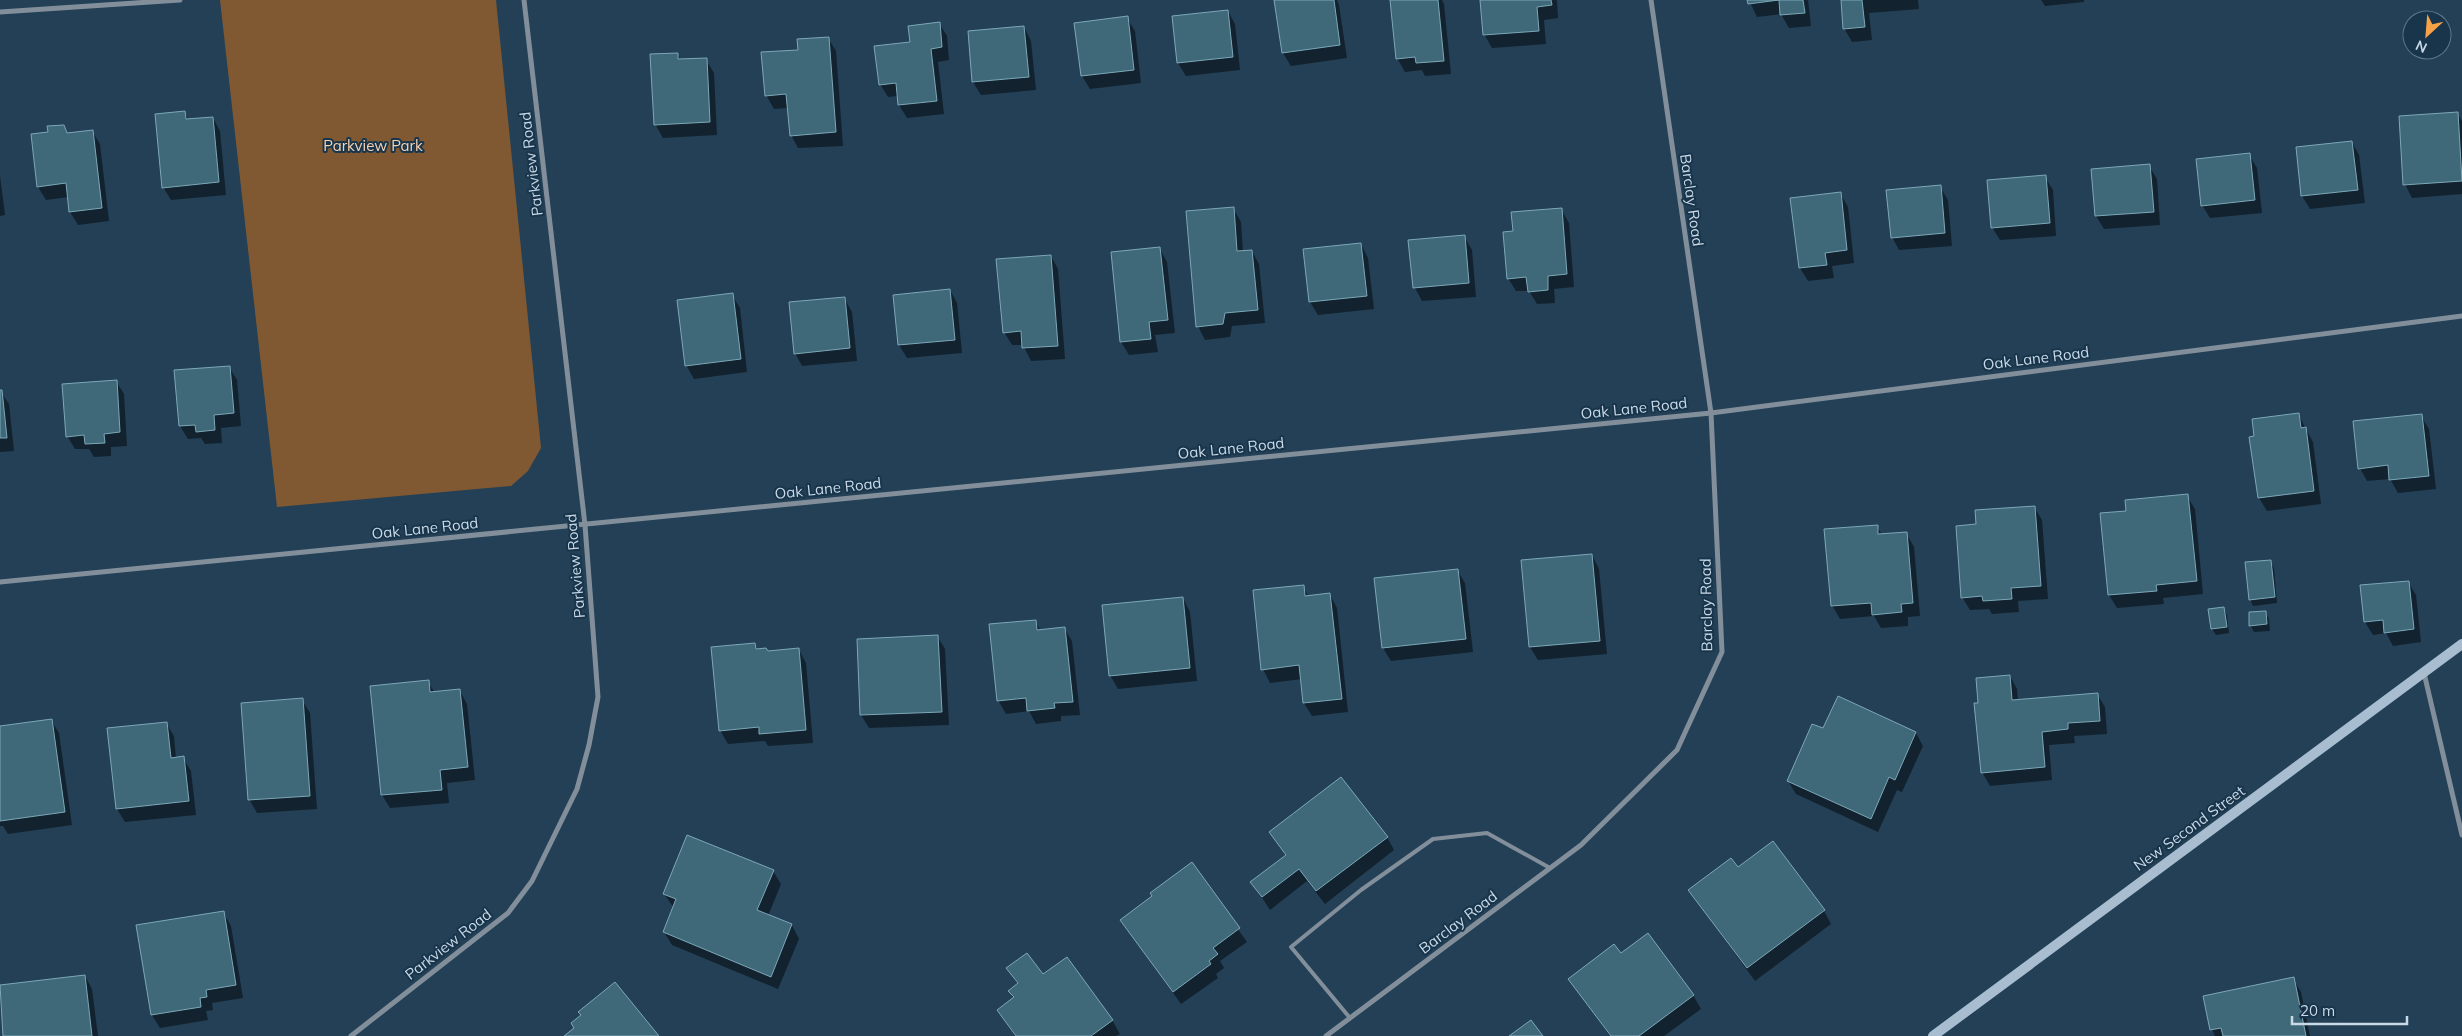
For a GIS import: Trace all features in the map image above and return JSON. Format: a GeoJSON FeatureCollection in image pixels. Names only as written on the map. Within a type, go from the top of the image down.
{"type":"FeatureCollection","features":[{"type":"Feature","properties":{"kind":"street"},"geometry":{"type":"LineString","coordinates":[[0,12],[180,0]]}},
{"type":"Feature","properties":{"kind":"street","name":"Parkview Road"},"geometry":{"type":"LineString","coordinates":[[351,1036],[508,913],[532,881],[577,789],[589,745],[598,697],[585,525],[524,0]]}},
{"type":"Feature","properties":{"kind":"street","name":"Barclay Road"},"geometry":{"type":"LineString","coordinates":[[1326,1036],[1581,845],[1677,750],[1722,652],[1711,413],[1651,0]]}},
{"type":"Feature","properties":{"kind":"street","name":"Oak Lane Road"},"geometry":{"type":"LineString","coordinates":[[0,582],[1711,413],[2462,316]]}},
{"type":"Feature","properties":{"kind":"street","name":"New Second Street"},"geometry":{"type":"LineString","coordinates":[[1933,1036],[2462,644]]}},
{"type":"Feature","properties":{"kind":"street"},"geometry":{"type":"LineString","coordinates":[[2424,673],[2462,835]]}},
{"type":"Feature","properties":{"kind":"lane"},"geometry":{"type":"LineString","coordinates":[[1350,1018],[1291,947],[1362,890],[1433,839],[1487,833],[1550,868]]}},
{"type":"Feature","properties":{"kind":"green space","name":"Parkview Park"},"geometry":{"type":"Polygon","coordinates":[[[220,0],[496,0],[541,448],[528,471],[511,486],[277,507],[220,0]]]}},
{"type":"Feature","properties":{"kind":"building"},"geometry":{"type":"Polygon","coordinates":[[[1274,0],[1334,0],[1340,45],[1282,53],[1274,0]]]}},
{"type":"Feature","properties":{"kind":"building"},"geometry":{"type":"Polygon","coordinates":[[[1390,0],[1438,0],[1444,61],[1416,63],[1415,57],[1396,59],[1390,0]]]}},
{"type":"Feature","properties":{"kind":"building"},"geometry":{"type":"Polygon","coordinates":[[[1480,0],[1551,0],[1552,5],[1537,7],[1539,31],[1483,35],[1480,0]]]}},
{"type":"Feature","properties":{"kind":"building"},"geometry":{"type":"Polygon","coordinates":[[[1747,0],[1779,0],[1748,4],[1747,0]]]}},
{"type":"Feature","properties":{"kind":"building"},"geometry":{"type":"Polygon","coordinates":[[[1779,0],[1803,0],[1805,13],[1780,15],[1779,0]]]}},
{"type":"Feature","properties":{"kind":"building"},"geometry":{"type":"Polygon","coordinates":[[[1841,0],[1862,0],[1865,27],[1843,29],[1841,0]]]}},
{"type":"Feature","properties":{"kind":"building"},"geometry":{"type":"Polygon","coordinates":[[[1228,10],[1233,57],[1177,63],[1172,16],[1228,10]]]}},
{"type":"Feature","properties":{"kind":"building"},"geometry":{"type":"Polygon","coordinates":[[[1128,16],[1134,70],[1081,76],[1074,23],[1128,16]]]}},
{"type":"Feature","properties":{"kind":"building"},"geometry":{"type":"Polygon","coordinates":[[[940,22],[942,47],[931,49],[937,101],[898,105],[896,83],[879,85],[874,46],[910,42],[908,26],[940,22]]]}},
{"type":"Feature","properties":{"kind":"building"},"geometry":{"type":"Polygon","coordinates":[[[1024,26],[1029,77],[972,82],[968,31],[1024,26]]]}},
{"type":"Feature","properties":{"kind":"building"},"geometry":{"type":"Polygon","coordinates":[[[829,37],[836,132],[790,136],[786,94],[765,96],[761,52],[798,50],[797,39],[829,37]]]}},
{"type":"Feature","properties":{"kind":"building"},"geometry":{"type":"Polygon","coordinates":[[[678,53],[678,59],[707,58],[710,122],[654,125],[650,54],[678,53]]]}},
{"type":"Feature","properties":{"kind":"building"},"geometry":{"type":"Polygon","coordinates":[[[185,111],[186,119],[213,117],[219,182],[162,188],[155,114],[185,111]]]}},
{"type":"Feature","properties":{"kind":"building"},"geometry":{"type":"Polygon","coordinates":[[[2458,112],[2462,181],[2403,185],[2399,116],[2458,112]]]}},
{"type":"Feature","properties":{"kind":"building"},"geometry":{"type":"Polygon","coordinates":[[[64,125],[67,133],[93,130],[102,208],[69,212],[66,183],[37,187],[31,134],[48,132],[47,126],[64,125]]]}},
{"type":"Feature","properties":{"kind":"building"},"geometry":{"type":"Polygon","coordinates":[[[2352,141],[2358,190],[2301,196],[2296,147],[2352,141]]]}},
{"type":"Feature","properties":{"kind":"building"},"geometry":{"type":"Polygon","coordinates":[[[2250,153],[2255,200],[2201,206],[2196,159],[2250,153]]]}},
{"type":"Feature","properties":{"kind":"building"},"geometry":{"type":"Polygon","coordinates":[[[2150,164],[2154,212],[2095,216],[2091,169],[2150,164]]]}},
{"type":"Feature","properties":{"kind":"building"},"geometry":{"type":"Polygon","coordinates":[[[2046,175],[2050,223],[1991,228],[1987,180],[2046,175]]]}},
{"type":"Feature","properties":{"kind":"building"},"geometry":{"type":"Polygon","coordinates":[[[1941,185],[1945,233],[1891,238],[1886,190],[1941,185]]]}},
{"type":"Feature","properties":{"kind":"building"},"geometry":{"type":"Polygon","coordinates":[[[1841,192],[1847,250],[1825,253],[1827,265],[1799,268],[1790,198],[1841,192]]]}},
{"type":"Feature","properties":{"kind":"building"},"geometry":{"type":"Polygon","coordinates":[[[1234,207],[1237,251],[1252,250],[1258,310],[1225,313],[1223,324],[1196,327],[1186,211],[1234,207]]]}},
{"type":"Feature","properties":{"kind":"building"},"geometry":{"type":"Polygon","coordinates":[[[1562,208],[1567,274],[1548,276],[1548,290],[1528,292],[1526,277],[1507,279],[1503,232],[1513,231],[1511,212],[1562,208]]]}},
{"type":"Feature","properties":{"kind":"building"},"geometry":{"type":"Polygon","coordinates":[[[1465,235],[1469,283],[1413,288],[1408,240],[1465,235]]]}},
{"type":"Feature","properties":{"kind":"building"},"geometry":{"type":"Polygon","coordinates":[[[1361,243],[1367,296],[1309,302],[1303,249],[1361,243]]]}},
{"type":"Feature","properties":{"kind":"building"},"geometry":{"type":"Polygon","coordinates":[[[1160,247],[1168,320],[1149,322],[1151,339],[1120,342],[1111,252],[1160,247]]]}},
{"type":"Feature","properties":{"kind":"building"},"geometry":{"type":"Polygon","coordinates":[[[1051,255],[1058,346],[1022,348],[1021,331],[1003,333],[996,259],[1051,255]]]}},
{"type":"Feature","properties":{"kind":"building"},"geometry":{"type":"Polygon","coordinates":[[[950,289],[955,340],[898,345],[893,295],[950,289]]]}},
{"type":"Feature","properties":{"kind":"building"},"geometry":{"type":"Polygon","coordinates":[[[733,293],[741,359],[685,366],[677,300],[733,293]]]}},
{"type":"Feature","properties":{"kind":"building"},"geometry":{"type":"Polygon","coordinates":[[[845,297],[850,348],[794,354],[789,302],[845,297]]]}},
{"type":"Feature","properties":{"kind":"building"},"geometry":{"type":"Polygon","coordinates":[[[230,366],[234,413],[214,415],[215,430],[196,432],[195,425],[179,426],[174,370],[230,366]]]}},
{"type":"Feature","properties":{"kind":"building"},"geometry":{"type":"Polygon","coordinates":[[[117,380],[120,432],[104,434],[105,443],[85,444],[84,435],[66,437],[62,384],[117,380]]]}},
{"type":"Feature","properties":{"kind":"building"},"geometry":{"type":"Polygon","coordinates":[[[0,390],[2,390],[7,438],[0,438],[0,390]]]}},
{"type":"Feature","properties":{"kind":"building"},"geometry":{"type":"Polygon","coordinates":[[[2299,413],[2301,428],[2306,427],[2314,491],[2258,498],[2249,437],[2254,436],[2252,419],[2299,413]]]}},
{"type":"Feature","properties":{"kind":"building"},"geometry":{"type":"Polygon","coordinates":[[[2422,414],[2429,476],[2389,480],[2388,465],[2358,469],[2353,421],[2422,414]]]}},
{"type":"Feature","properties":{"kind":"building"},"geometry":{"type":"Polygon","coordinates":[[[2188,494],[2197,581],[2156,585],[2157,591],[2108,595],[2100,513],[2126,511],[2125,500],[2188,494]]]}},
{"type":"Feature","properties":{"kind":"building"},"geometry":{"type":"Polygon","coordinates":[[[2035,506],[2041,586],[2011,588],[2012,599],[1983,601],[1982,596],[1961,598],[1956,526],[1976,524],[1975,510],[2035,506]]]}},
{"type":"Feature","properties":{"kind":"building"},"geometry":{"type":"Polygon","coordinates":[[[1878,525],[1878,534],[1907,532],[1913,603],[1901,604],[1902,612],[1872,615],[1871,603],[1831,606],[1824,529],[1878,525]]]}},
{"type":"Feature","properties":{"kind":"building"},"geometry":{"type":"Polygon","coordinates":[[[1592,554],[1600,641],[1529,647],[1521,560],[1592,554]]]}},
{"type":"Feature","properties":{"kind":"building"},"geometry":{"type":"Polygon","coordinates":[[[2271,560],[2275,597],[2249,600],[2245,562],[2271,560]]]}},
{"type":"Feature","properties":{"kind":"building"},"geometry":{"type":"Polygon","coordinates":[[[1458,569],[1466,639],[1382,648],[1374,578],[1458,569]]]}},
{"type":"Feature","properties":{"kind":"building"},"geometry":{"type":"Polygon","coordinates":[[[2409,581],[2414,629],[2384,633],[2383,620],[2364,622],[2360,585],[2409,581]]]}},
{"type":"Feature","properties":{"kind":"building"},"geometry":{"type":"Polygon","coordinates":[[[1304,585],[1305,596],[1330,593],[1342,699],[1303,703],[1299,665],[1261,670],[1253,590],[1304,585]]]}},
{"type":"Feature","properties":{"kind":"building"},"geometry":{"type":"Polygon","coordinates":[[[1183,597],[1190,668],[1109,676],[1102,605],[1183,597]]]}},
{"type":"Feature","properties":{"kind":"building"},"geometry":{"type":"Polygon","coordinates":[[[2224,607],[2227,627],[2211,629],[2208,609],[2224,607]]]}},
{"type":"Feature","properties":{"kind":"building"},"geometry":{"type":"Polygon","coordinates":[[[2266,611],[2267,624],[2249,626],[2249,612],[2266,611]]]}},
{"type":"Feature","properties":{"kind":"building"},"geometry":{"type":"Polygon","coordinates":[[[1036,620],[1037,630],[1065,627],[1073,702],[1054,703],[1055,708],[1027,711],[1026,698],[997,701],[989,624],[1036,620]]]}},
{"type":"Feature","properties":{"kind":"building"},"geometry":{"type":"Polygon","coordinates":[[[938,635],[942,712],[860,715],[857,639],[938,635]]]}},
{"type":"Feature","properties":{"kind":"building"},"geometry":{"type":"Polygon","coordinates":[[[755,643],[756,649],[766,648],[768,651],[799,648],[806,730],[759,734],[759,727],[719,731],[711,647],[755,643]]]}},
{"type":"Feature","properties":{"kind":"building"},"geometry":{"type":"Polygon","coordinates":[[[2010,675],[2012,700],[2098,693],[2100,721],[2068,723],[2068,729],[2042,732],[2045,767],[1981,773],[1974,703],[1978,703],[1976,678],[2010,675]]]}},
{"type":"Feature","properties":{"kind":"building"},"geometry":{"type":"Polygon","coordinates":[[[429,680],[430,692],[460,689],[468,767],[440,770],[442,790],[381,795],[370,686],[429,680]]]}},
{"type":"Feature","properties":{"kind":"building"},"geometry":{"type":"Polygon","coordinates":[[[1838,696],[1916,732],[1895,780],[1889,777],[1871,819],[1787,781],[1812,724],[1823,728],[1838,696]]]}},
{"type":"Feature","properties":{"kind":"building"},"geometry":{"type":"Polygon","coordinates":[[[303,698],[310,796],[248,800],[241,703],[303,698]]]}},
{"type":"Feature","properties":{"kind":"building"},"geometry":{"type":"Polygon","coordinates":[[[52,719],[65,812],[0,821],[0,726],[52,719]]]}},
{"type":"Feature","properties":{"kind":"building"},"geometry":{"type":"Polygon","coordinates":[[[167,722],[171,758],[184,756],[189,801],[116,809],[107,728],[167,722]]]}},
{"type":"Feature","properties":{"kind":"building"},"geometry":{"type":"Polygon","coordinates":[[[1341,777],[1388,837],[1316,891],[1299,869],[1262,897],[1250,882],[1286,855],[1269,832],[1341,777]]]}},
{"type":"Feature","properties":{"kind":"building"},"geometry":{"type":"Polygon","coordinates":[[[687,835],[774,870],[757,910],[792,924],[771,977],[663,932],[676,899],[663,894],[687,835]]]}},
{"type":"Feature","properties":{"kind":"building"},"geometry":{"type":"Polygon","coordinates":[[[1773,841],[1825,910],[1747,968],[1688,890],[1731,858],[1738,867],[1773,841]]]}},
{"type":"Feature","properties":{"kind":"building"},"geometry":{"type":"Polygon","coordinates":[[[1192,862],[1240,928],[1213,948],[1218,954],[1209,961],[1211,964],[1173,992],[1120,920],[1152,896],[1150,893],[1192,862]]]}},
{"type":"Feature","properties":{"kind":"building"},"geometry":{"type":"Polygon","coordinates":[[[224,911],[236,985],[206,990],[207,997],[200,998],[201,1007],[151,1015],[136,925],[224,911]]]}},
{"type":"Feature","properties":{"kind":"building"},"geometry":{"type":"Polygon","coordinates":[[[1648,933],[1694,995],[1639,1036],[1611,1036],[1568,979],[1614,944],[1621,953],[1648,933]]]}},
{"type":"Feature","properties":{"kind":"building"},"geometry":{"type":"Polygon","coordinates":[[[1027,953],[1043,974],[1067,957],[1113,1020],[1091,1036],[1016,1036],[997,1010],[1014,997],[1008,991],[1018,983],[1006,968],[1027,953]]]}},
{"type":"Feature","properties":{"kind":"building"},"geometry":{"type":"Polygon","coordinates":[[[85,975],[92,1036],[3,1036],[0,985],[85,975]]]}},
{"type":"Feature","properties":{"kind":"building"},"geometry":{"type":"Polygon","coordinates":[[[2294,977],[2306,1036],[2223,1036],[2221,1028],[2210,1030],[2203,996],[2294,977]]]}},
{"type":"Feature","properties":{"kind":"building"},"geometry":{"type":"Polygon","coordinates":[[[615,982],[659,1036],[564,1036],[574,1028],[571,1023],[581,1015],[578,1012],[615,982]]]}},
{"type":"Feature","properties":{"kind":"building"},"geometry":{"type":"Polygon","coordinates":[[[1531,1020],[1543,1036],[1509,1036],[1531,1020]]]}}]}
